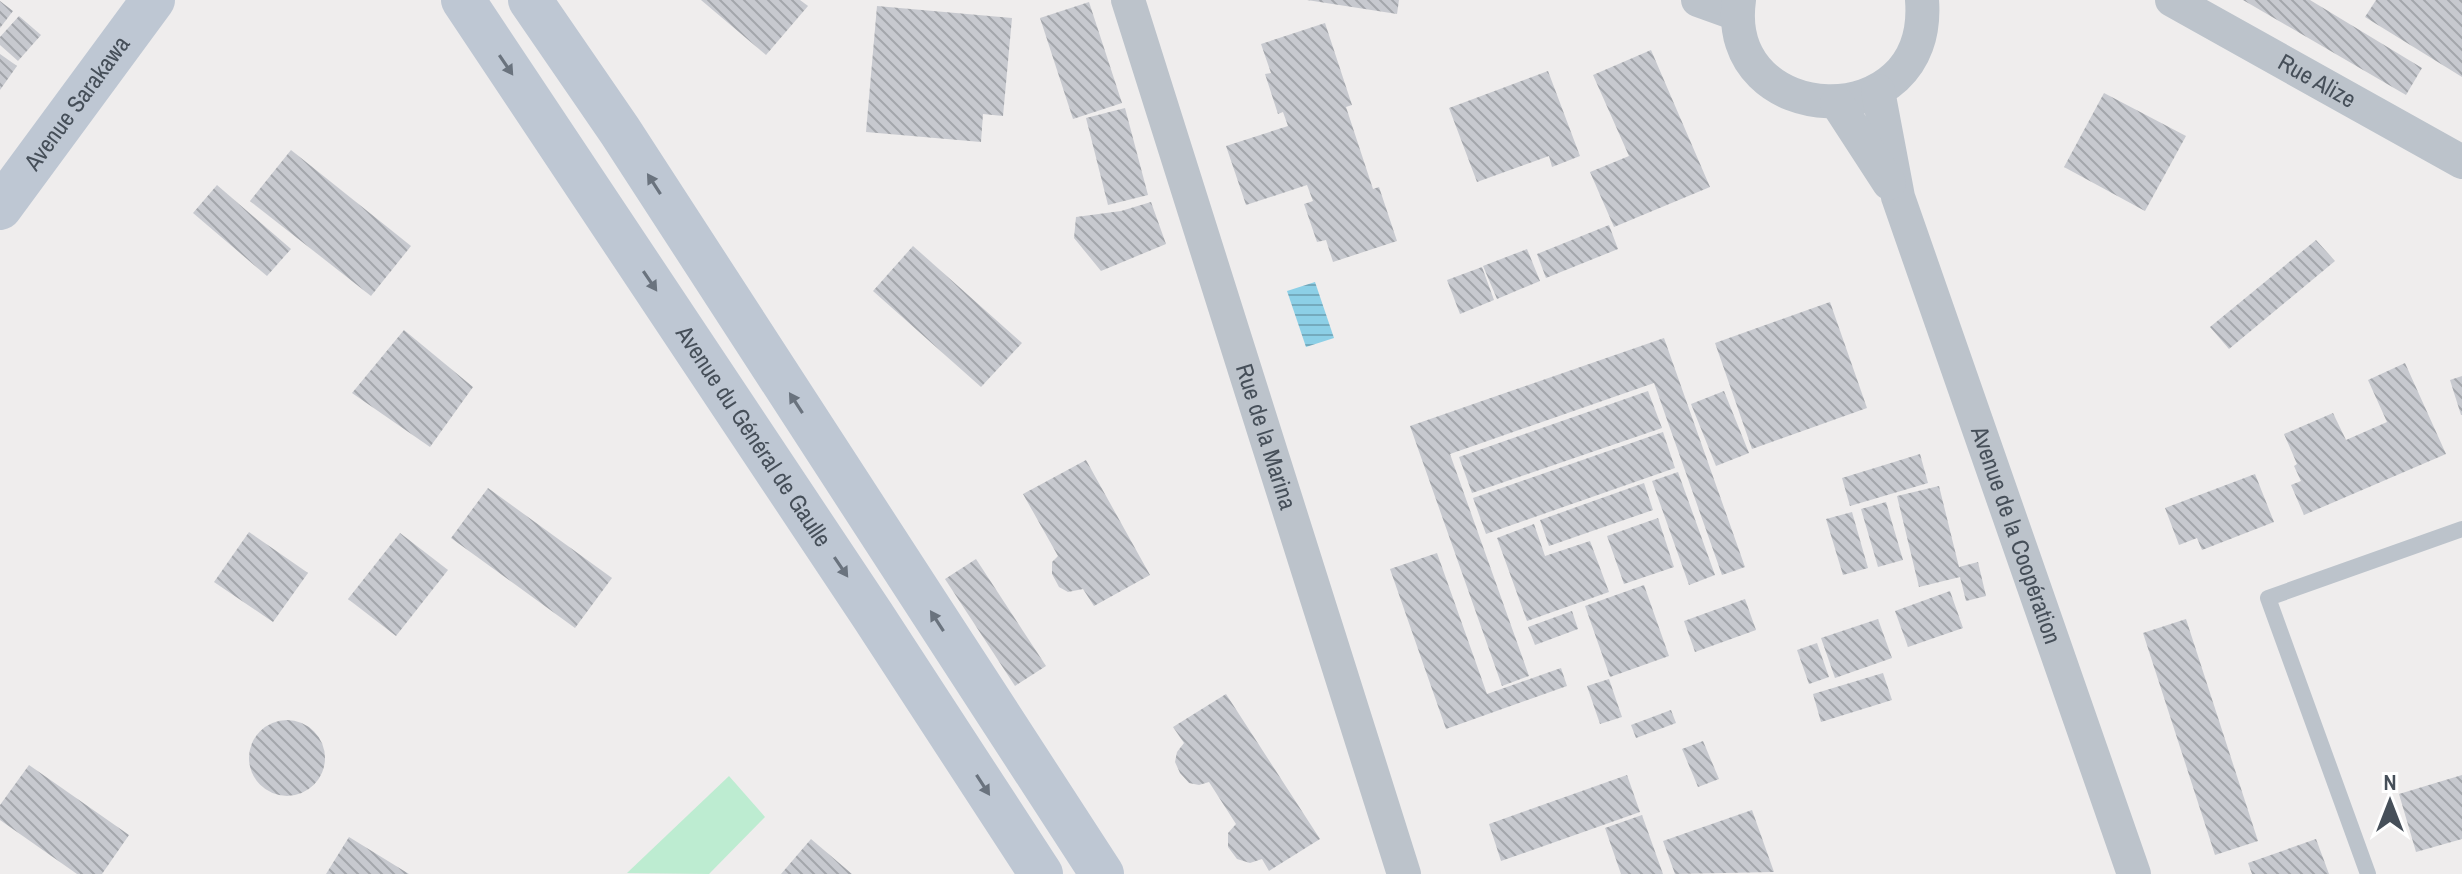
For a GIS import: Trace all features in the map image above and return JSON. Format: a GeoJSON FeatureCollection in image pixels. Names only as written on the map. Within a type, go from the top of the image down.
{"type":"FeatureCollection","features":[{"type":"Feature","properties":{"kind":"street","name":"Avenue Sarakawa"},"geometry":{"type":"LineString","coordinates":[[0,208],[153,0]]}},
{"type":"Feature","properties":{"kind":"street","name":"Avenue du Général de Gaulle"},"geometry":{"type":"LineString","coordinates":[[463,0],[1041,874]]}},
{"type":"Feature","properties":{"kind":"street"},"geometry":{"type":"LineString","coordinates":[[530,0],[620,131],[1102,874]]}},
{"type":"Feature","properties":{"kind":"street","name":"Rue de la Marina"},"geometry":{"type":"LineString","coordinates":[[1128,0],[1404,874]]}},
{"type":"Feature","properties":{"kind":"street"},"geometry":{"type":"LineString","coordinates":[[1698,0],[1738,7],[1742,38],[1752,61],[1768,79],[1789,93],[1812,102],[1837,103],[1878,91],[1898,74],[1913,53],[1922,29],[1925,1]]}},
{"type":"Feature","properties":{"kind":"street","name":"Rue Alize"},"geometry":{"type":"LineString","coordinates":[[2172,0],[2462,162]]}},
{"type":"Feature","properties":{"kind":"street","name":"Avenue de la Coopération"},"geometry":{"type":"LineString","coordinates":[[1878,91],[1898,197],[2134,874]]}},
{"type":"Feature","properties":{"kind":"street","name":"Avenue de la Coopération"},"geometry":{"type":"LineString","coordinates":[[1837,103],[1898,197]]}},
{"type":"Feature","properties":{"kind":"street"},"geometry":{"type":"LineString","coordinates":[[873,616],[914,585]]}},
{"type":"Feature","properties":{"kind":"street"},"geometry":{"type":"LineString","coordinates":[[928,701],[969,671]]}},
{"type":"Feature","properties":{"kind":"lane"},"geometry":{"type":"LineString","coordinates":[[2368,874],[2268,598],[2462,529]]}},
{"type":"Feature","properties":{"kind":"green space"},"geometry":{"type":"Polygon","coordinates":[[[729,776],[765,817],[709,874],[627,873],[729,776]]]}},
{"type":"Feature","properties":{"kind":"water"},"geometry":{"type":"Polygon","coordinates":[[[1315,282],[1334,338],[1306,347],[1287,291],[1315,282]]]}},
{"type":"Feature","properties":{"kind":"building"},"geometry":{"type":"Polygon","coordinates":[[[701,0],[800,0],[808,6],[766,55],[701,0]]]}},
{"type":"Feature","properties":{"kind":"building"},"geometry":{"type":"Polygon","coordinates":[[[1307,0],[1399,0],[1397,14],[1307,0]]]}},
{"type":"Feature","properties":{"kind":"building"},"geometry":{"type":"Polygon","coordinates":[[[2243,0],[2310,0],[2422,68],[2406,95],[2243,0]]]}},
{"type":"Feature","properties":{"kind":"building"},"geometry":{"type":"Polygon","coordinates":[[[2376,0],[2462,0],[2462,77],[2365,17],[2376,0]]]}},
{"type":"Feature","properties":{"kind":"building"},"geometry":{"type":"Polygon","coordinates":[[[0,1],[13,11],[0,28],[0,1]]]}},
{"type":"Feature","properties":{"kind":"building"},"geometry":{"type":"Polygon","coordinates":[[[1089,2],[1122,103],[1073,119],[1040,18],[1089,2]]]}},
{"type":"Feature","properties":{"kind":"building"},"geometry":{"type":"Polygon","coordinates":[[[877,6],[1012,18],[1003,116],[983,114],[981,142],[866,132],[877,6]]]}},
{"type":"Feature","properties":{"kind":"building"},"geometry":{"type":"Polygon","coordinates":[[[19,16],[41,35],[18,61],[0,45],[0,37],[19,16]]]}},
{"type":"Feature","properties":{"kind":"building"},"geometry":{"type":"Polygon","coordinates":[[[1325,23],[1352,105],[1346,107],[1373,189],[1379,187],[1397,241],[1333,262],[1326,240],[1317,242],[1304,204],[1313,201],[1307,185],[1246,205],[1226,146],[1288,126],[1283,112],[1278,114],[1265,74],[1271,73],[1261,44],[1325,23]]]}},
{"type":"Feature","properties":{"kind":"building"},"geometry":{"type":"Polygon","coordinates":[[[1651,50],[1710,187],[1614,227],[1590,172],[1629,156],[1593,75],[1651,50]]]}},
{"type":"Feature","properties":{"kind":"building"},"geometry":{"type":"Polygon","coordinates":[[[0,54],[17,66],[0,90],[0,54]]]}},
{"type":"Feature","properties":{"kind":"building"},"geometry":{"type":"Polygon","coordinates":[[[1548,71],[1580,156],[1552,167],[1549,156],[1477,182],[1449,108],[1548,71]]]}},
{"type":"Feature","properties":{"kind":"building"},"geometry":{"type":"Polygon","coordinates":[[[2104,93],[2186,136],[2145,211],[2064,167],[2104,93]]]}},
{"type":"Feature","properties":{"kind":"building"},"geometry":{"type":"Polygon","coordinates":[[[1125,108],[1148,195],[1108,205],[1086,118],[1125,108]]]}},
{"type":"Feature","properties":{"kind":"building"},"geometry":{"type":"Polygon","coordinates":[[[291,150],[411,246],[371,296],[250,201],[291,150]]]}},
{"type":"Feature","properties":{"kind":"building"},"geometry":{"type":"Polygon","coordinates":[[[217,185],[291,249],[267,276],[193,213],[217,185]]]}},
{"type":"Feature","properties":{"kind":"building"},"geometry":{"type":"Polygon","coordinates":[[[1151,202],[1166,244],[1101,271],[1074,238],[1076,217],[1121,211],[1151,202]]]}},
{"type":"Feature","properties":{"kind":"building"},"geometry":{"type":"Polygon","coordinates":[[[1609,225],[1618,249],[1546,278],[1537,254],[1609,225]]]}},
{"type":"Feature","properties":{"kind":"building"},"geometry":{"type":"Polygon","coordinates":[[[2316,240],[2335,261],[2229,349],[2210,327],[2316,240]]]}},
{"type":"Feature","properties":{"kind":"building"},"geometry":{"type":"Polygon","coordinates":[[[913,246],[1022,343],[981,387],[873,291],[913,246]]]}},
{"type":"Feature","properties":{"kind":"building"},"geometry":{"type":"Polygon","coordinates":[[[1527,249],[1540,281],[1497,299],[1483,266],[1527,249]]]}},
{"type":"Feature","properties":{"kind":"building"},"geometry":{"type":"Polygon","coordinates":[[[1482,267],[1494,300],[1460,314],[1447,280],[1482,267]]]}},
{"type":"Feature","properties":{"kind":"building"},"geometry":{"type":"Polygon","coordinates":[[[1830,302],[1867,408],[1752,449],[1715,343],[1830,302]]]}},
{"type":"Feature","properties":{"kind":"building"},"geometry":{"type":"Polygon","coordinates":[[[404,330],[473,387],[430,447],[352,393],[404,330]]]}},
{"type":"Feature","properties":{"kind":"building"},"geometry":{"type":"Polygon","coordinates":[[[1664,338],[1745,567],[1722,575],[1654,383],[1450,454],[1529,676],[1502,686],[1410,426],[1664,338]]]}},
{"type":"Feature","properties":{"kind":"building"},"geometry":{"type":"Polygon","coordinates":[[[2405,363],[2446,454],[2304,515],[2291,485],[2301,481],[2294,466],[2297,464],[2284,434],[2333,413],[2346,440],[2387,422],[2368,380],[2405,363]]]}},
{"type":"Feature","properties":{"kind":"building"},"geometry":{"type":"Polygon","coordinates":[[[2462,376],[2462,415],[2461,415],[2450,380],[2462,376]]]}},
{"type":"Feature","properties":{"kind":"building"},"geometry":{"type":"Polygon","coordinates":[[[1648,391],[1662,428],[1472,493],[1459,457],[1648,391]]]}},
{"type":"Feature","properties":{"kind":"building"},"geometry":{"type":"Polygon","coordinates":[[[1724,391],[1749,453],[1716,466],[1691,404],[1724,391]]]}},
{"type":"Feature","properties":{"kind":"building"},"geometry":{"type":"Polygon","coordinates":[[[1663,432],[1675,468],[1486,534],[1473,498],[1663,432]]]}},
{"type":"Feature","properties":{"kind":"building"},"geometry":{"type":"Polygon","coordinates":[[[1920,454],[1928,483],[1850,506],[1842,478],[1920,454]]]}},
{"type":"Feature","properties":{"kind":"building"},"geometry":{"type":"Polygon","coordinates":[[[1086,460],[1150,575],[1094,606],[1083,589],[1068,592],[1059,587],[1052,574],[1052,562],[1058,556],[1023,494],[1086,460]]]}},
{"type":"Feature","properties":{"kind":"building"},"geometry":{"type":"Polygon","coordinates":[[[1678,472],[1715,575],[1689,585],[1652,481],[1678,472]]]}},
{"type":"Feature","properties":{"kind":"building"},"geometry":{"type":"Polygon","coordinates":[[[2255,474],[2274,522],[2202,550],[2197,538],[2179,545],[2165,508],[2255,474]]]}},
{"type":"Feature","properties":{"kind":"building"},"geometry":{"type":"Polygon","coordinates":[[[1644,483],[1653,510],[1549,546],[1540,520],[1644,483]]]}},
{"type":"Feature","properties":{"kind":"building"},"geometry":{"type":"Polygon","coordinates":[[[1939,486],[1959,567],[1978,562],[1986,596],[1966,601],[1960,577],[1919,587],[1897,496],[1939,486]]]}},
{"type":"Feature","properties":{"kind":"building"},"geometry":{"type":"Polygon","coordinates":[[[488,488],[612,578],[575,628],[451,538],[488,488]]]}},
{"type":"Feature","properties":{"kind":"building"},"geometry":{"type":"Polygon","coordinates":[[[1886,502],[1903,560],[1878,567],[1861,509],[1886,502]]]}},
{"type":"Feature","properties":{"kind":"building"},"geometry":{"type":"Polygon","coordinates":[[[1852,512],[1868,568],[1843,575],[1826,519],[1852,512]]]}},
{"type":"Feature","properties":{"kind":"building"},"geometry":{"type":"Polygon","coordinates":[[[1658,518],[1674,567],[1624,584],[1607,536],[1658,518]]]}},
{"type":"Feature","properties":{"kind":"building"},"geometry":{"type":"Polygon","coordinates":[[[1534,524],[1545,556],[1590,541],[1609,592],[1527,621],[1497,538],[1534,524]]]}},
{"type":"Feature","properties":{"kind":"building"},"geometry":{"type":"Polygon","coordinates":[[[249,532],[308,573],[273,622],[214,582],[249,532]]]}},
{"type":"Feature","properties":{"kind":"building"},"geometry":{"type":"Polygon","coordinates":[[[400,533],[448,570],[396,636],[348,599],[400,533]]]}},
{"type":"Feature","properties":{"kind":"building"},"geometry":{"type":"Polygon","coordinates":[[[1437,553],[1487,694],[1561,668],[1567,686],[1446,729],[1390,569],[1437,553]]]}},
{"type":"Feature","properties":{"kind":"building"},"geometry":{"type":"Polygon","coordinates":[[[976,559],[1046,666],[1015,686],[945,579],[976,559]]]}},
{"type":"Feature","properties":{"kind":"building"},"geometry":{"type":"Polygon","coordinates":[[[1644,585],[1669,656],[1610,677],[1585,606],[1644,585]]]}},
{"type":"Feature","properties":{"kind":"building"},"geometry":{"type":"Polygon","coordinates":[[[1950,591],[1963,628],[1908,647],[1895,611],[1950,591]]]}},
{"type":"Feature","properties":{"kind":"building"},"geometry":{"type":"Polygon","coordinates":[[[1745,599],[1756,630],[1695,652],[1684,621],[1745,599]]]}},
{"type":"Feature","properties":{"kind":"building"},"geometry":{"type":"Polygon","coordinates":[[[1572,611],[1578,629],[1535,645],[1528,627],[1572,611]]]}},
{"type":"Feature","properties":{"kind":"building"},"geometry":{"type":"Polygon","coordinates":[[[1878,619],[1892,658],[1835,678],[1821,638],[1878,619]]]}},
{"type":"Feature","properties":{"kind":"building"},"geometry":{"type":"Polygon","coordinates":[[[2186,619],[2258,841],[2215,855],[2143,633],[2186,619]]]}},
{"type":"Feature","properties":{"kind":"building"},"geometry":{"type":"Polygon","coordinates":[[[1817,643],[1829,677],[1809,684],[1797,650],[1817,643]]]}},
{"type":"Feature","properties":{"kind":"building"},"geometry":{"type":"Polygon","coordinates":[[[1883,673],[1892,700],[1821,722],[1813,694],[1883,673]]]}},
{"type":"Feature","properties":{"kind":"building"},"geometry":{"type":"Polygon","coordinates":[[[1609,679],[1622,717],[1600,724],[1587,686],[1609,679]]]}},
{"type":"Feature","properties":{"kind":"building"},"geometry":{"type":"Polygon","coordinates":[[[1226,694],[1320,839],[1269,871],[1262,859],[1250,863],[1237,859],[1228,847],[1228,833],[1236,824],[1209,782],[1199,785],[1189,783],[1175,762],[1177,752],[1184,743],[1173,727],[1226,694]]]}},
{"type":"Feature","properties":{"kind":"building"},"geometry":{"type":"Polygon","coordinates":[[[1671,710],[1676,723],[1636,738],[1631,725],[1671,710]]]}},
{"type":"Feature","properties":{"kind":"building"},"geometry":{"type":"Polygon","coordinates":[[[287,720],[302,723],[314,731],[322,743],[325,758],[322,773],[314,785],[302,793],[287,796],[272,793],[260,785],[252,773],[249,758],[252,743],[260,731],[272,723],[287,720]]]}},
{"type":"Feature","properties":{"kind":"building"},"geometry":{"type":"Polygon","coordinates":[[[1703,741],[1719,779],[1698,787],[1682,749],[1703,741]]]}},
{"type":"Feature","properties":{"kind":"building"},"geometry":{"type":"Polygon","coordinates":[[[29,765],[129,835],[102,874],[77,874],[0,820],[0,805],[29,765]]]}},
{"type":"Feature","properties":{"kind":"building"},"geometry":{"type":"Polygon","coordinates":[[[1627,775],[1640,812],[1501,861],[1489,824],[1627,775]]]}},
{"type":"Feature","properties":{"kind":"building"},"geometry":{"type":"Polygon","coordinates":[[[2462,775],[2462,839],[2416,852],[2399,794],[2462,775]]]}},
{"type":"Feature","properties":{"kind":"building"},"geometry":{"type":"Polygon","coordinates":[[[1752,810],[1774,872],[1675,874],[1663,841],[1752,810]]]}},
{"type":"Feature","properties":{"kind":"building"},"geometry":{"type":"Polygon","coordinates":[[[1642,815],[1663,874],[1621,874],[1605,828],[1642,815]]]}},
{"type":"Feature","properties":{"kind":"building"},"geometry":{"type":"Polygon","coordinates":[[[349,837],[409,874],[326,874],[349,837]]]}},
{"type":"Feature","properties":{"kind":"building"},"geometry":{"type":"Polygon","coordinates":[[[811,839],[852,874],[781,874],[811,839]]]}},
{"type":"Feature","properties":{"kind":"building"},"geometry":{"type":"Polygon","coordinates":[[[2316,839],[2329,874],[2252,874],[2248,863],[2316,839]]]}}]}
